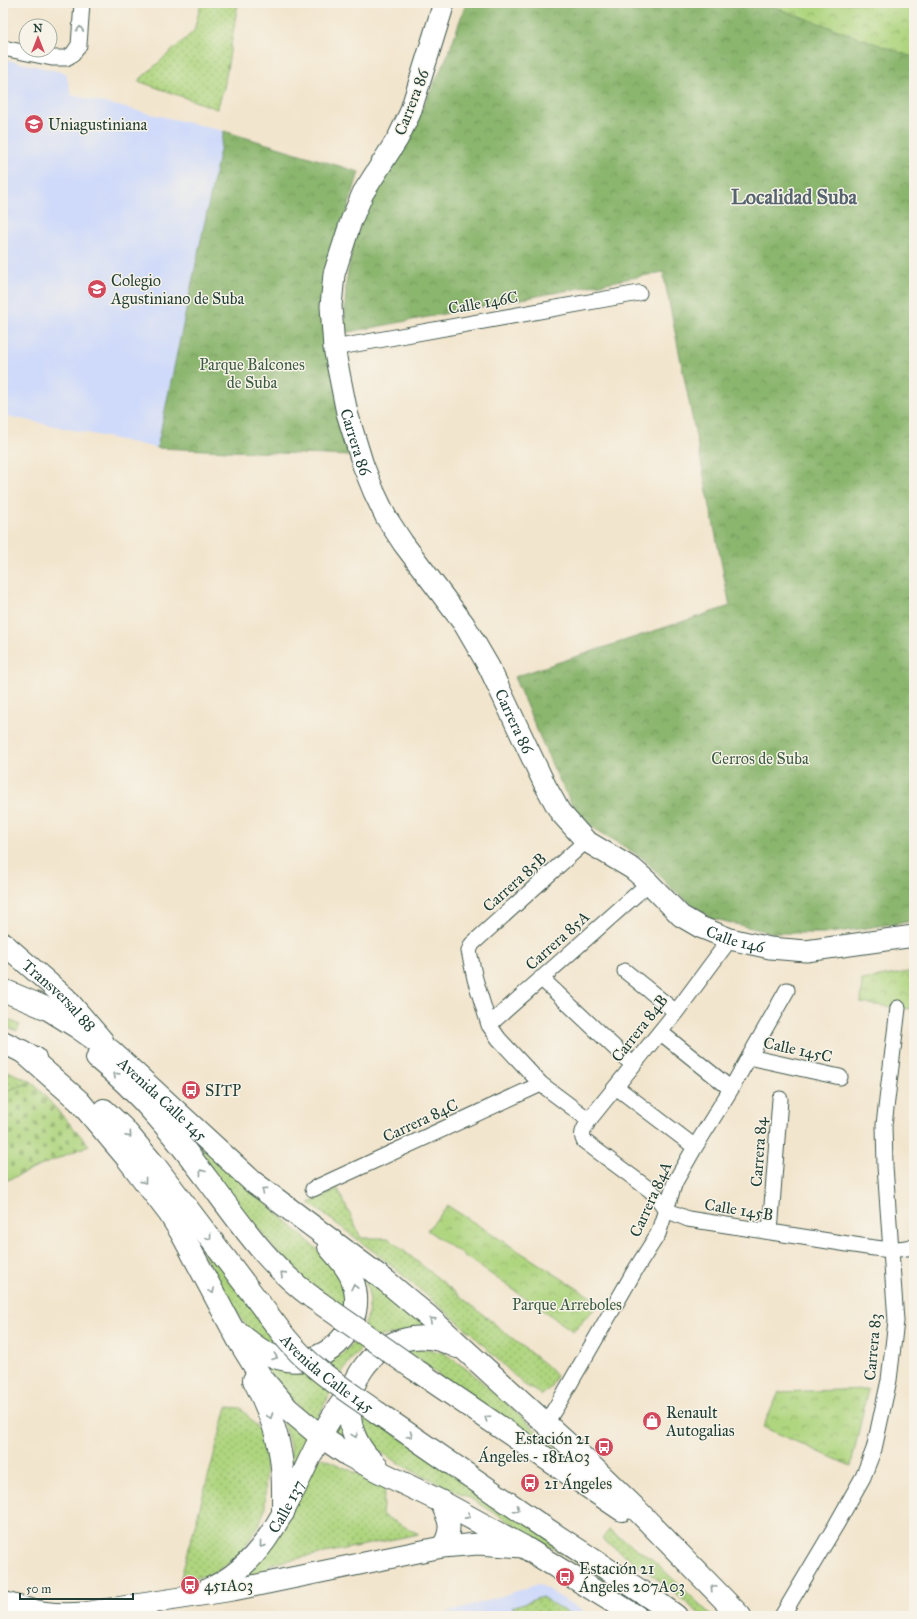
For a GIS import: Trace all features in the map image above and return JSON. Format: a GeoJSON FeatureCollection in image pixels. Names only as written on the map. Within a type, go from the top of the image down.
{"type":"FeatureCollection","features":[{"type":"Feature","properties":{"kind":"main road","name":"Avenida Calle 145"},"geometry":{"type":"LineString","coordinates":[[3,990],[48,1010],[111,1050],[253,1182],[341,1246],[429,1317],[470,1356],[546,1423],[634,1507],[740,1616]]}},
{"type":"Feature","properties":{"kind":"main road","name":"Avenida Calle 145"},"geometry":{"type":"LineString","coordinates":[[3,1000],[61,1031],[103,1062],[179,1141],[244,1229],[270,1261],[291,1281],[413,1368],[624,1511],[669,1544]]}},
{"type":"Feature","properties":{"kind":"main road","name":"Avenida Calle 145"},"geometry":{"type":"LineString","coordinates":[[12,1047],[67,1089],[101,1125],[132,1164],[169,1213],[182,1234],[235,1334],[265,1382],[288,1409],[320,1436],[348,1455],[440,1501],[524,1547],[636,1616]]}},
{"type":"Feature","properties":{"kind":"main road","name":"Avenida Calle 145"},"geometry":{"type":"LineString","coordinates":[[12,1047],[69,1079],[97,1102],[123,1128],[156,1166],[285,1337],[311,1364],[378,1413],[676,1616]]}},
{"type":"Feature","properties":{"kind":"main road"},"geometry":{"type":"LineString","coordinates":[[235,1334],[276,1358],[302,1360],[316,1358],[336,1346],[348,1331],[354,1319],[356,1309],[355,1288],[352,1278],[321,1238],[295,1214]]}},
{"type":"Feature","properties":{"kind":"main road"},"geometry":{"type":"LineString","coordinates":[[235,1334],[264,1399],[280,1451],[283,1482],[283,1513]]}},
{"type":"Feature","properties":{"kind":"main road"},"geometry":{"type":"LineString","coordinates":[[409,1485],[382,1470],[367,1456],[356,1439],[350,1420],[350,1400],[354,1384],[362,1368],[374,1355],[389,1346],[405,1340],[422,1338],[440,1340],[456,1346],[470,1356]]}},
{"type":"Feature","properties":{"kind":"street"},"geometry":{"type":"LineString","coordinates":[[3,48],[52,58],[66,58],[74,54],[79,45],[82,3]]}},
{"type":"Feature","properties":{"kind":"street","name":"Carrera 86"},"geometry":{"type":"LineString","coordinates":[[444,3],[410,113],[398,138],[363,194],[351,221],[334,274],[331,306],[334,348],[347,412],[363,465],[386,517],[403,543],[464,624],[489,667],[560,812],[586,841]]}},
{"type":"Feature","properties":{"kind":"street","name":"Calle 146C"},"geometry":{"type":"LineString","coordinates":[[334,348],[639,293]]}},
{"type":"Feature","properties":{"kind":"street","name":"Calle 146"},"geometry":{"type":"LineString","coordinates":[[586,841],[618,859],[649,882],[681,916],[700,927],[730,938],[770,948],[806,951],[914,936]]}},
{"type":"Feature","properties":{"kind":"street","name":"Carrera 85B"},"geometry":{"type":"LineString","coordinates":[[489,1025],[475,979],[469,952],[472,944],[586,841]]}},
{"type":"Feature","properties":{"kind":"street","name":"Carrera 85A"},"geometry":{"type":"LineString","coordinates":[[489,1025],[649,882]]}},
{"type":"Feature","properties":{"kind":"street","name":"Carrera 84B"},"geometry":{"type":"LineString","coordinates":[[666,1210],[650,1190],[584,1141],[582,1136],[583,1130],[589,1120],[676,1012],[730,938]]}},
{"type":"Feature","properties":{"kind":"street","name":"Transversal 88"},"geometry":{"type":"LineString","coordinates":[[3,943],[66,998],[111,1050]]}},
{"type":"Feature","properties":{"kind":"street"},"geometry":{"type":"LineString","coordinates":[[625,971],[676,1012]]}},
{"type":"Feature","properties":{"kind":"street"},"geometry":{"type":"LineString","coordinates":[[542,978],[633,1066]]}},
{"type":"Feature","properties":{"kind":"street","name":"Carrera 84A"},"geometry":{"type":"LineString","coordinates":[[546,1423],[634,1272],[658,1234],[675,1182],[731,1089],[787,990]]}},
{"type":"Feature","properties":{"kind":"street","name":"Carrera 83"},"geometry":{"type":"LineString","coordinates":[[782,1616],[836,1526],[863,1477],[874,1449],[889,1380],[896,1321],[890,1250],[884,1125],[898,1008]]}},
{"type":"Feature","properties":{"kind":"street"},"geometry":{"type":"LineString","coordinates":[[489,1025],[499,1039],[542,1084],[589,1120]]}},
{"type":"Feature","properties":{"kind":"street"},"geometry":{"type":"LineString","coordinates":[[660,1032],[731,1089]]}},
{"type":"Feature","properties":{"kind":"street","name":"Calle 145C"},"geometry":{"type":"LineString","coordinates":[[749,1057],[840,1077]]}},
{"type":"Feature","properties":{"kind":"street","name":"Carrera 84C"},"geometry":{"type":"LineString","coordinates":[[313,1189],[542,1084]]}},
{"type":"Feature","properties":{"kind":"street"},"geometry":{"type":"LineString","coordinates":[[616,1087],[695,1147]]}},
{"type":"Feature","properties":{"kind":"street","name":"Carrera 84"},"geometry":{"type":"LineString","coordinates":[[770,1232],[780,1099]]}},
{"type":"Feature","properties":{"kind":"street","name":"Calle 145B"},"geometry":{"type":"LineString","coordinates":[[666,1210],[688,1219],[890,1250],[914,1247]]}},
{"type":"Feature","properties":{"kind":"street","name":"Calle 137"},"geometry":{"type":"LineString","coordinates":[[185,1598],[222,1583],[234,1575],[249,1562],[269,1537],[283,1513],[320,1436],[354,1384]]}},
{"type":"Feature","properties":{"kind":"street"},"geometry":{"type":"LineString","coordinates":[[440,1501],[449,1523],[448,1539],[442,1547]]}},
{"type":"Feature","properties":{"kind":"street","name":"Calle 137"},"geometry":{"type":"LineString","coordinates":[[3,1602],[36,1612],[68,1614],[185,1598],[442,1547],[478,1544],[524,1547]]}},
{"type":"Feature","properties":{"kind":"shaded area","name":"Colegio Agustiniano de Suba"},"geometry":{"type":"Polygon","coordinates":[[[3,59],[66,73],[71,95],[224,131],[157,448],[3,415],[3,59]]]}},
{"type":"Feature","properties":{"kind":"shaded area"},"geometry":{"type":"Polygon","coordinates":[[[539,1584],[591,1616],[437,1616],[539,1584]]]}},
{"type":"Feature","properties":{"kind":"green space"},"geometry":{"type":"Polygon","coordinates":[[[201,3],[238,3],[224,88],[217,109],[138,81],[194,31],[201,3]]]}},
{"type":"Feature","properties":{"kind":"green space","name":"Cerros de Suba"},"geometry":{"type":"Polygon","coordinates":[[[466,3],[763,3],[914,57],[914,921],[831,933],[772,933],[711,918],[671,888],[643,858],[589,825],[571,803],[553,767],[514,677],[730,606],[663,272],[344,333],[346,283],[354,240],[382,176],[409,137],[449,52],[466,3]]]}},
{"type":"Feature","properties":{"kind":"green space"},"geometry":{"type":"Polygon","coordinates":[[[763,3],[914,3],[914,57],[910,56],[763,3]]]}},
{"type":"Feature","properties":{"kind":"green space","name":"Parque Balcones de Suba"},"geometry":{"type":"Polygon","coordinates":[[[224,131],[359,172],[321,297],[351,456],[157,448],[224,131]]]}},
{"type":"Feature","properties":{"kind":"green space"},"geometry":{"type":"Polygon","coordinates":[[[914,971],[914,1009],[861,1003],[862,980],[914,971]]]}},
{"type":"Feature","properties":{"kind":"green space"},"geometry":{"type":"Polygon","coordinates":[[[3,1017],[20,1025],[17,1031],[3,1026],[3,1017]]]}},
{"type":"Feature","properties":{"kind":"green space"},"geometry":{"type":"Polygon","coordinates":[[[3,1069],[32,1082],[3,1092],[3,1069]]]}},
{"type":"Feature","properties":{"kind":"green space"},"geometry":{"type":"Polygon","coordinates":[[[32,1082],[89,1145],[3,1182],[3,1092],[32,1082]]]}},
{"type":"Feature","properties":{"kind":"green space"},"geometry":{"type":"Polygon","coordinates":[[[188,1132],[327,1258],[339,1276],[344,1287],[347,1309],[297,1276],[184,1138],[188,1132]]]}},
{"type":"Feature","properties":{"kind":"green space"},"geometry":{"type":"Polygon","coordinates":[[[338,1189],[361,1238],[388,1238],[548,1367],[556,1376],[550,1388],[542,1395],[523,1384],[471,1333],[381,1257],[309,1203],[338,1189]]]}},
{"type":"Feature","properties":{"kind":"green space","name":"Parque Arreboles"},"geometry":{"type":"Polygon","coordinates":[[[448,1206],[600,1303],[573,1331],[427,1230],[448,1206]]]}},
{"type":"Feature","properties":{"kind":"green space"},"geometry":{"type":"Polygon","coordinates":[[[190,1224],[286,1351],[256,1336],[240,1318],[187,1226],[190,1224]]]}},
{"type":"Feature","properties":{"kind":"green space"},"geometry":{"type":"Polygon","coordinates":[[[365,1276],[436,1333],[396,1334],[383,1336],[371,1341],[361,1349],[342,1372],[327,1398],[316,1422],[295,1403],[263,1366],[291,1370],[323,1364],[341,1355],[358,1338],[367,1319],[370,1301],[365,1276]]]}},
{"type":"Feature","properties":{"kind":"green space"},"geometry":{"type":"Polygon","coordinates":[[[401,1349],[428,1349],[444,1353],[472,1373],[589,1477],[401,1349]]]}},
{"type":"Feature","properties":{"kind":"green space"},"geometry":{"type":"Polygon","coordinates":[[[868,1389],[851,1466],[763,1427],[779,1392],[868,1389]]]}},
{"type":"Feature","properties":{"kind":"green space"},"geometry":{"type":"Polygon","coordinates":[[[227,1407],[241,1408],[261,1432],[266,1450],[265,1508],[259,1525],[239,1555],[213,1574],[180,1581],[227,1407]]]}},
{"type":"Feature","properties":{"kind":"green space"},"geometry":{"type":"Polygon","coordinates":[[[341,1408],[353,1444],[329,1434],[341,1408]]]}},
{"type":"Feature","properties":{"kind":"green space"},"geometry":{"type":"Polygon","coordinates":[[[356,1408],[653,1608],[466,1496],[413,1471],[372,1446],[361,1428],[356,1408]]]}},
{"type":"Feature","properties":{"kind":"green space"},"geometry":{"type":"Polygon","coordinates":[[[279,1413],[308,1440],[292,1471],[290,1444],[279,1413]]]}},
{"type":"Feature","properties":{"kind":"green space"},"geometry":{"type":"Polygon","coordinates":[[[323,1458],[385,1486],[382,1515],[419,1534],[270,1564],[272,1577],[238,1585],[318,1460],[323,1458]]]}},
{"type":"Feature","properties":{"kind":"green space"},"geometry":{"type":"Polygon","coordinates":[[[609,1530],[653,1560],[712,1616],[702,1616],[669,1588],[602,1539],[609,1530]]]}},
{"type":"Feature","properties":{"kind":"green space"},"geometry":{"type":"Polygon","coordinates":[[[542,1597],[572,1616],[526,1616],[512,1607],[542,1597]]]}},
{"type":"Feature","properties":{"kind":"place","name":"Uniagustiniana"},"geometry":{"type":"Point","coordinates":[34,124]}},
{"type":"Feature","properties":{"kind":"place","name":"Colegio Agustiniano de Suba"},"geometry":{"type":"Point","coordinates":[97,289]}},
{"type":"Feature","properties":{"kind":"place","name":"SITP"},"geometry":{"type":"Point","coordinates":[191,1090]}},
{"type":"Feature","properties":{"kind":"place","name":"Renault Autogalias"},"geometry":{"type":"Point","coordinates":[652,1421]}},
{"type":"Feature","properties":{"kind":"place","name":"Estación 21 Ángeles - 181A03"},"geometry":{"type":"Point","coordinates":[604,1447]}},
{"type":"Feature","properties":{"kind":"place","name":"21 Ángeles"},"geometry":{"type":"Point","coordinates":[530,1483]}},
{"type":"Feature","properties":{"kind":"place","name":"Estación 21 Ángeles 207A03"},"geometry":{"type":"Point","coordinates":[565,1577]}},
{"type":"Feature","properties":{"kind":"place","name":"451A03"},"geometry":{"type":"Point","coordinates":[190,1585]}},
{"type":"Feature","properties":{"kind":"district","name":"Localidad Suba"},"geometry":{"type":"Point","coordinates":[794,197]}}]}
